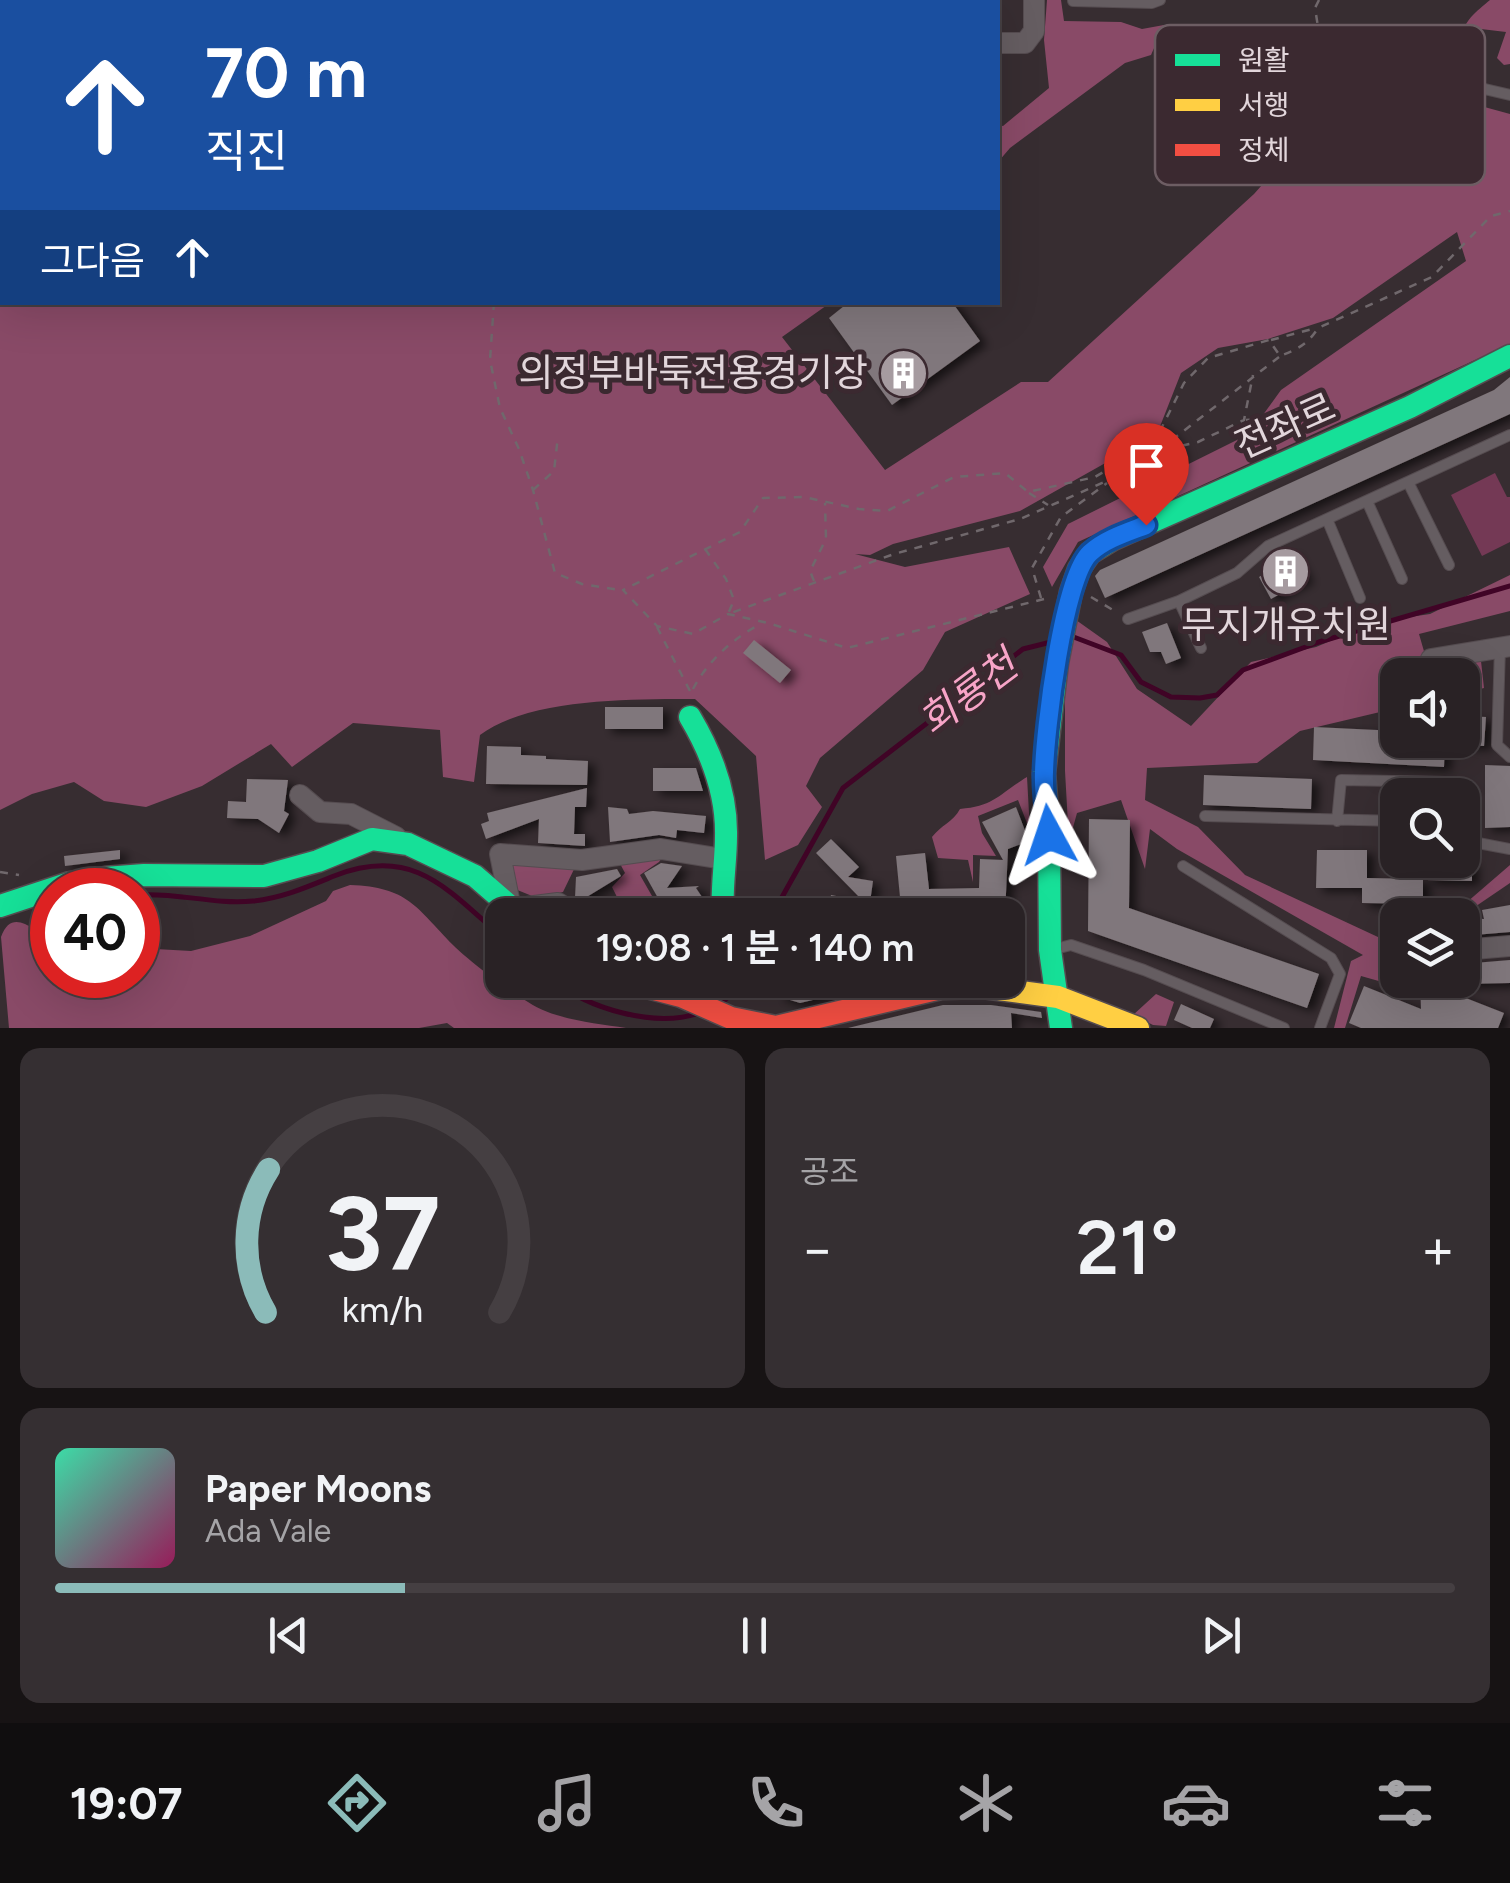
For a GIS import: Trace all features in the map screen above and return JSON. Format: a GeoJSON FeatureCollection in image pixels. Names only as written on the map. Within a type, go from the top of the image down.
{"type":"FeatureCollection","features":[{"type":"Feature","properties":{"kind":"street"},"geometry":{"type":"LineString","coordinates":[[1000,42],[1024,44],[1034,31],[1034,0]]}},
{"type":"Feature","properties":{"kind":"street","name":"전좌로"},"geometry":{"type":"LineString","coordinates":[[1050,950],[1044,773],[1057,663],[1069,602],[1079,569],[1090,553],[1112,539],[1410,407],[1510,356]]}},
{"type":"Feature","properties":{"kind":"street"},"geometry":{"type":"LineString","coordinates":[[1431,658],[1505,646]]}},
{"type":"Feature","properties":{"kind":"street"},"geometry":{"type":"LineString","coordinates":[[690,718],[715,765],[726,830],[721,898]]}},
{"type":"Feature","properties":{"kind":"street"},"geometry":{"type":"LineString","coordinates":[[300,796],[320,812],[351,814],[475,876],[500,898]]}},
{"type":"Feature","properties":{"kind":"street"},"geometry":{"type":"LineString","coordinates":[[0,906],[59,886],[144,875],[264,876],[318,862],[372,839],[408,844]]}},
{"type":"Feature","properties":{"kind":"street"},"geometry":{"type":"LineString","coordinates":[[512,898],[500,854],[582,860],[661,848],[723,859]]}},
{"type":"Feature","properties":{"kind":"street"},"geometry":{"type":"LineString","coordinates":[[1480,948],[1510,946]]}},
{"type":"Feature","properties":{"kind":"street"},"geometry":{"type":"LineString","coordinates":[[1050,950],[1061,1028]]}},
{"type":"Feature","properties":{"kind":"street"},"geometry":{"type":"LineString","coordinates":[[685,998],[731,1018],[776,1027],[827,1022],[941,988],[992,987],[1058,997],[1138,1028]]}},
{"type":"Feature","properties":{"kind":"lane"},"geometry":{"type":"LineString","coordinates":[[866,0],[889,0]]}},
{"type":"Feature","properties":{"kind":"lane"},"geometry":{"type":"LineString","coordinates":[[1073,1],[1160,0]]}},
{"type":"Feature","properties":{"kind":"lane"},"geometry":{"type":"LineString","coordinates":[[1485,89],[1510,95]]}},
{"type":"Feature","properties":{"kind":"lane"},"geometry":{"type":"LineString","coordinates":[[1128,619],[1179,601],[1237,573],[1268,546],[1510,435]]}},
{"type":"Feature","properties":{"kind":"lane"},"geometry":{"type":"LineString","coordinates":[[1408,482],[1449,564]]}},
{"type":"Feature","properties":{"kind":"lane"},"geometry":{"type":"LineString","coordinates":[[1368,501],[1402,579]]}},
{"type":"Feature","properties":{"kind":"lane"},"geometry":{"type":"LineString","coordinates":[[1328,519],[1360,598]]}},
{"type":"Feature","properties":{"kind":"lane"},"geometry":{"type":"LineString","coordinates":[[1179,601],[1201,648]]}},
{"type":"Feature","properties":{"kind":"lane"},"geometry":{"type":"LineString","coordinates":[[1505,646],[1498,745],[1510,757]]}},
{"type":"Feature","properties":{"kind":"lane"},"geometry":{"type":"LineString","coordinates":[[1337,821],[1340,780],[1380,781]]}},
{"type":"Feature","properties":{"kind":"lane"},"geometry":{"type":"LineString","coordinates":[[1205,816],[1380,822]]}},
{"type":"Feature","properties":{"kind":"lane"},"geometry":{"type":"LineString","coordinates":[[1480,844],[1510,849]]}},
{"type":"Feature","properties":{"kind":"lane"},"geometry":{"type":"LineString","coordinates":[[1183,866],[1331,958],[1340,974],[1320,1028]]}},
{"type":"Feature","properties":{"kind":"lane"},"geometry":{"type":"LineString","coordinates":[[1050,950],[1071,946],[1144,970],[1284,1028]]}},
{"type":"Feature","properties":{"kind":"path"},"geometry":{"type":"LineString","coordinates":[[1318,25],[1315,8],[1319,0]]}},
{"type":"Feature","properties":{"kind":"path"},"geometry":{"type":"LineString","coordinates":[[1028,492],[1096,477],[1155,441],[1184,383],[1208,358],[1318,328],[1432,277],[1492,216],[1510,210]]}},
{"type":"Feature","properties":{"kind":"path"},"geometry":{"type":"LineString","coordinates":[[494,305],[490,360],[500,408],[533,490],[555,573],[582,584],[623,590],[740,532],[762,498],[804,496],[860,510],[887,511],[954,477],[1005,473],[1050,506]]}},
{"type":"Feature","properties":{"kind":"path"},"geometry":{"type":"LineString","coordinates":[[1041,600],[1032,568],[1062,517],[1210,414],[1253,375],[1309,342],[1318,328]]}},
{"type":"Feature","properties":{"kind":"path"},"geometry":{"type":"LineString","coordinates":[[1270,340],[1280,356]]}},
{"type":"Feature","properties":{"kind":"path"},"geometry":{"type":"LineString","coordinates":[[1244,420],[1253,375]]}},
{"type":"Feature","properties":{"kind":"path"},"geometry":{"type":"LineString","coordinates":[[1158,451],[1198,442],[1244,420],[1350,412]]}},
{"type":"Feature","properties":{"kind":"path"},"geometry":{"type":"LineString","coordinates":[[533,490],[554,471],[558,436]]}},
{"type":"Feature","properties":{"kind":"path"},"geometry":{"type":"LineString","coordinates":[[657,626],[693,634],[728,614],[814,582],[894,554],[1020,519],[1115,478]]}},
{"type":"Feature","properties":{"kind":"path"},"geometry":{"type":"LineString","coordinates":[[814,582],[810,571],[826,539],[825,502]]}},
{"type":"Feature","properties":{"kind":"path"},"geometry":{"type":"LineString","coordinates":[[704,548],[726,579],[734,600],[728,614]]}},
{"type":"Feature","properties":{"kind":"path"},"geometry":{"type":"LineString","coordinates":[[623,590],[657,626],[692,691]]}},
{"type":"Feature","properties":{"kind":"path"},"geometry":{"type":"LineString","coordinates":[[728,614],[847,648],[1041,600],[1069,602],[1096,598],[1128,619]]}},
{"type":"Feature","properties":{"kind":"path"},"geometry":{"type":"LineString","coordinates":[[690,718],[692,691],[701,674],[742,633],[765,622]]}},
{"type":"Feature","properties":{"kind":"shaded area"},"geometry":{"type":"Polygon","coordinates":[[[1047,0],[1061,0],[1064,21],[1121,22],[1142,29],[1155,27],[1151,55],[1125,63],[1010,148],[1000,160],[1000,125],[1049,88],[1044,40],[1047,0]]]}},
{"type":"Feature","properties":{"kind":"shaded area"},"geometry":{"type":"Polygon","coordinates":[[[1490,0],[1510,0],[1510,64],[1504,65],[1497,58],[1506,32],[1485,29],[1485,25],[1466,25],[1490,0]]]}},
{"type":"Feature","properties":{"kind":"shaded area"},"geometry":{"type":"Polygon","coordinates":[[[1485,107],[1510,114],[1510,344],[1078,542],[1052,587],[1043,567],[1068,524],[1249,434],[1281,390],[1466,261],[1457,232],[1333,318],[1268,339],[1218,348],[1181,373],[1157,434],[1020,511],[893,544],[870,555],[855,554],[905,567],[1009,547],[1030,594],[945,632],[923,670],[820,758],[806,786],[822,807],[798,845],[765,860],[756,756],[695,699],[583,703],[553,707],[501,723],[480,735],[474,782],[443,777],[440,730],[353,723],[292,767],[271,744],[202,786],[146,807],[104,801],[74,782],[32,794],[0,810],[0,305],[827,305],[782,337],[885,470],[1021,382],[1048,382],[1262,185],[1485,185],[1485,107]]]}},
{"type":"Feature","properties":{"kind":"shaded area"},"geometry":{"type":"Polygon","coordinates":[[[1495,473],[1510,497],[1510,542],[1482,556],[1451,495],[1495,473]]]}},
{"type":"Feature","properties":{"kind":"shaded area"},"geometry":{"type":"Polygon","coordinates":[[[1510,575],[1510,611],[1419,634],[1426,658],[1380,658],[1380,712],[1300,731],[1257,763],[1147,768],[1145,800],[1198,827],[1245,875],[1380,938],[1380,981],[1361,976],[1345,1028],[1334,1028],[1351,961],[1363,955],[1177,849],[1150,829],[1145,869],[1121,800],[1077,813],[1069,842],[1065,675],[1076,620],[1107,642],[1137,689],[1191,726],[1251,662],[1316,647],[1376,622],[1430,614],[1510,575]]]}},
{"type":"Feature","properties":{"kind":"shaded area"},"geometry":{"type":"Polygon","coordinates":[[[1481,661],[1484,688],[1480,689],[1481,661]]]}},
{"type":"Feature","properties":{"kind":"shaded area"},"geometry":{"type":"Polygon","coordinates":[[[1027,777],[1030,831],[1018,800],[978,816],[982,833],[996,856],[973,855],[973,882],[968,860],[938,858],[932,837],[960,809],[989,802],[1027,777]]]}},
{"type":"Feature","properties":{"kind":"shaded area"},"geometry":{"type":"Polygon","coordinates":[[[667,850],[659,862],[640,875],[652,896],[618,898],[612,887],[625,873],[617,858],[667,850]]]}},
{"type":"Feature","properties":{"kind":"shaded area"},"geometry":{"type":"Polygon","coordinates":[[[506,858],[578,861],[563,892],[537,898],[510,887],[506,858]]]}},
{"type":"Feature","properties":{"kind":"shaded area"},"geometry":{"type":"Polygon","coordinates":[[[1510,865],[1510,883],[1480,903],[1480,898],[1472,898],[1510,865]]]}},
{"type":"Feature","properties":{"kind":"shaded area"},"geometry":{"type":"Polygon","coordinates":[[[350,885],[370,887],[409,902],[485,971],[485,998],[523,998],[550,1013],[626,1028],[454,1028],[447,1023],[419,1028],[9,1028],[1,937],[11,923],[30,927],[30,998],[160,998],[160,949],[191,951],[250,936],[326,901],[333,891],[350,885]]]}},
{"type":"Feature","properties":{"kind":"shaded area"},"geometry":{"type":"Polygon","coordinates":[[[1156,994],[1174,1002],[1166,1026],[1153,1025],[1133,1015],[1156,994]]]}},
{"type":"Feature","properties":{"kind":"building","name":"의정부바둑전용경기장"},"geometry":{"type":"Polygon","coordinates":[[[845,305],[954,305],[980,341],[892,405],[829,318],[845,305]]]}},
{"type":"Feature","properties":{"kind":"building"},"geometry":{"type":"Polygon","coordinates":[[[1510,377],[1510,414],[1105,598],[1095,576],[1100,570],[1494,390],[1510,377]]]}},
{"type":"Feature","properties":{"kind":"building","name":"무지개유치원"},"geometry":{"type":"Polygon","coordinates":[[[1292,551],[1307,579],[1271,599],[1259,577],[1292,551]]]}},
{"type":"Feature","properties":{"kind":"building"},"geometry":{"type":"Polygon","coordinates":[[[1167,623],[1181,658],[1166,664],[1161,652],[1150,652],[1142,632],[1167,623]]]}},
{"type":"Feature","properties":{"kind":"building"},"geometry":{"type":"Polygon","coordinates":[[[754,640],[791,670],[780,683],[743,653],[754,640]]]}},
{"type":"Feature","properties":{"kind":"building"},"geometry":{"type":"Polygon","coordinates":[[[605,707],[663,707],[663,729],[605,729],[605,707]]]}},
{"type":"Feature","properties":{"kind":"building"},"geometry":{"type":"Polygon","coordinates":[[[1480,717],[1486,717],[1484,746],[1480,746],[1480,717]]]}},
{"type":"Feature","properties":{"kind":"building"},"geometry":{"type":"Polygon","coordinates":[[[1314,727],[1380,730],[1380,758],[1444,758],[1444,767],[1313,760],[1314,727]]]}},
{"type":"Feature","properties":{"kind":"building"},"geometry":{"type":"Polygon","coordinates":[[[487,746],[521,747],[521,755],[546,759],[588,761],[587,785],[486,784],[487,746]]]}},
{"type":"Feature","properties":{"kind":"building"},"geometry":{"type":"Polygon","coordinates":[[[1485,765],[1510,766],[1510,827],[1485,828],[1485,765]]]}},
{"type":"Feature","properties":{"kind":"building"},"geometry":{"type":"Polygon","coordinates":[[[653,768],[696,768],[703,791],[653,791],[653,768]]]}},
{"type":"Feature","properties":{"kind":"building"},"geometry":{"type":"Polygon","coordinates":[[[1204,775],[1312,779],[1311,809],[1203,805],[1204,775]]]}},
{"type":"Feature","properties":{"kind":"building"},"geometry":{"type":"Polygon","coordinates":[[[247,779],[288,780],[284,811],[289,814],[279,833],[258,819],[227,818],[228,801],[246,802],[247,779]]]}},
{"type":"Feature","properties":{"kind":"building"},"geometry":{"type":"Polygon","coordinates":[[[587,788],[586,807],[575,807],[574,834],[585,834],[585,846],[538,843],[539,819],[486,839],[481,824],[489,821],[487,813],[587,788]]]}},
{"type":"Feature","properties":{"kind":"building"},"geometry":{"type":"Polygon","coordinates":[[[608,807],[627,809],[629,814],[653,811],[706,816],[704,833],[677,830],[676,838],[659,835],[610,842],[608,807]]]}},
{"type":"Feature","properties":{"kind":"building"},"geometry":{"type":"Polygon","coordinates":[[[1016,807],[1029,841],[1008,849],[1006,898],[897,898],[896,856],[925,853],[929,889],[979,888],[980,859],[1003,860],[982,822],[1016,807]]]}},
{"type":"Feature","properties":{"kind":"building"},"geometry":{"type":"Polygon","coordinates":[[[1089,819],[1130,820],[1129,908],[1319,974],[1307,1008],[1088,931],[1089,819]]]}},
{"type":"Feature","properties":{"kind":"building"},"geometry":{"type":"Polygon","coordinates":[[[831,839],[859,867],[848,877],[873,881],[871,898],[860,898],[816,853],[831,839]]]}},
{"type":"Feature","properties":{"kind":"building"},"geometry":{"type":"Polygon","coordinates":[[[120,850],[120,859],[65,866],[64,856],[120,850]]]}},
{"type":"Feature","properties":{"kind":"building"},"geometry":{"type":"Polygon","coordinates":[[[1317,850],[1367,850],[1367,878],[1423,879],[1423,898],[1380,898],[1380,903],[1362,903],[1362,888],[1316,888],[1317,850]]]}},
{"type":"Feature","properties":{"kind":"building"},"geometry":{"type":"Polygon","coordinates":[[[661,863],[682,866],[667,888],[699,886],[696,888],[703,898],[658,898],[644,873],[661,863]]]}},
{"type":"Feature","properties":{"kind":"building"},"geometry":{"type":"Polygon","coordinates":[[[617,869],[621,876],[585,898],[575,898],[576,877],[617,869]]]}},
{"type":"Feature","properties":{"kind":"building"},"geometry":{"type":"Polygon","coordinates":[[[1427,878],[1472,878],[1472,881],[1427,878]]]}},
{"type":"Feature","properties":{"kind":"building"},"geometry":{"type":"Polygon","coordinates":[[[1510,905],[1510,932],[1480,934],[1482,910],[1510,905]]]}},
{"type":"Feature","properties":{"kind":"building"},"geometry":{"type":"Polygon","coordinates":[[[1510,960],[1510,983],[1480,984],[1480,962],[1510,960]]]}},
{"type":"Feature","properties":{"kind":"building"},"geometry":{"type":"Polygon","coordinates":[[[1364,986],[1380,992],[1380,998],[1394,998],[1421,1009],[1421,998],[1466,998],[1504,1013],[1498,1028],[1361,1028],[1349,1023],[1364,986]]]}},
{"type":"Feature","properties":{"kind":"building"},"geometry":{"type":"Polygon","coordinates":[[[784,998],[821,998],[800,1003],[784,998]]]}},
{"type":"Feature","properties":{"kind":"building"},"geometry":{"type":"Polygon","coordinates":[[[1181,1004],[1214,1019],[1210,1028],[1192,1028],[1174,1020],[1181,1004]]]}},
{"type":"Feature","properties":{"kind":"building"},"geometry":{"type":"Polygon","coordinates":[[[943,1005],[991,1005],[1041,1012],[1042,1018],[1011,1013],[1012,1028],[848,1028],[943,1005]]]}},
{"type":"Feature","properties":{"kind":"waterway","name":"회룡천"},"geometry":{"type":"LineString","coordinates":[[1071,636],[1121,655],[1141,682],[1171,697],[1200,698],[1217,695],[1243,670],[1319,642],[1510,586]]}},
{"type":"Feature","properties":{"kind":"waterway","name":"회룡천"},"geometry":{"type":"LineString","coordinates":[[782,898],[843,788],[1023,649],[1051,642]]}},
{"type":"Feature","properties":{"kind":"waterway","name":"회룡천"},"geometry":{"type":"LineString","coordinates":[[160,895],[253,901],[284,895],[362,868],[386,866],[427,877],[485,922]]}},
{"type":"Feature","properties":{"kind":"waterway","name":"회룡천"},"geometry":{"type":"LineString","coordinates":[[582,998],[643,1017],[699,1013]]}},
{"type":"Feature","properties":{"kind":"waterway","name":"회룡천"},"geometry":{"type":"LineString","coordinates":[[723,1002],[727,998]]}},
{"type":"Feature","properties":{"kind":"traffic: fast"},"geometry":{"type":"LineString","coordinates":[[1061,1028],[1050,950],[1044,773],[1057,663],[1079,569],[1090,553],[1113,539],[1410,407],[1510,356]]}},
{"type":"Feature","properties":{"kind":"traffic: fast"},"geometry":{"type":"LineString","coordinates":[[690,717],[711,760],[724,804],[723,898]]}},
{"type":"Feature","properties":{"kind":"traffic: fast"},"geometry":{"type":"LineString","coordinates":[[0,906],[70,883],[105,878],[264,876],[318,861],[372,839],[408,844],[475,876],[500,898]]}},
{"type":"Feature","properties":{"kind":"traffic: slow"},"geometry":{"type":"LineString","coordinates":[[1025,993],[1058,997],[1138,1028]]}},
{"type":"Feature","properties":{"kind":"traffic: jam"},"geometry":{"type":"LineString","coordinates":[[686,998],[731,1018],[776,1027],[899,998]]}},
{"type":"Feature","properties":{"kind":"place","name":"의정부바둑전용경기장"},"geometry":{"type":"Point","coordinates":[903,373]}},
{"type":"Feature","properties":{"kind":"place","name":"무지개유치원"},"geometry":{"type":"Point","coordinates":[1286,571]}},
{"type":"Feature","properties":{"kind":"route"},"geometry":{"type":"LineString","coordinates":[[1049,835],[1044,773],[1057,663],[1071,592],[1090,553],[1146,525]]}}]}
